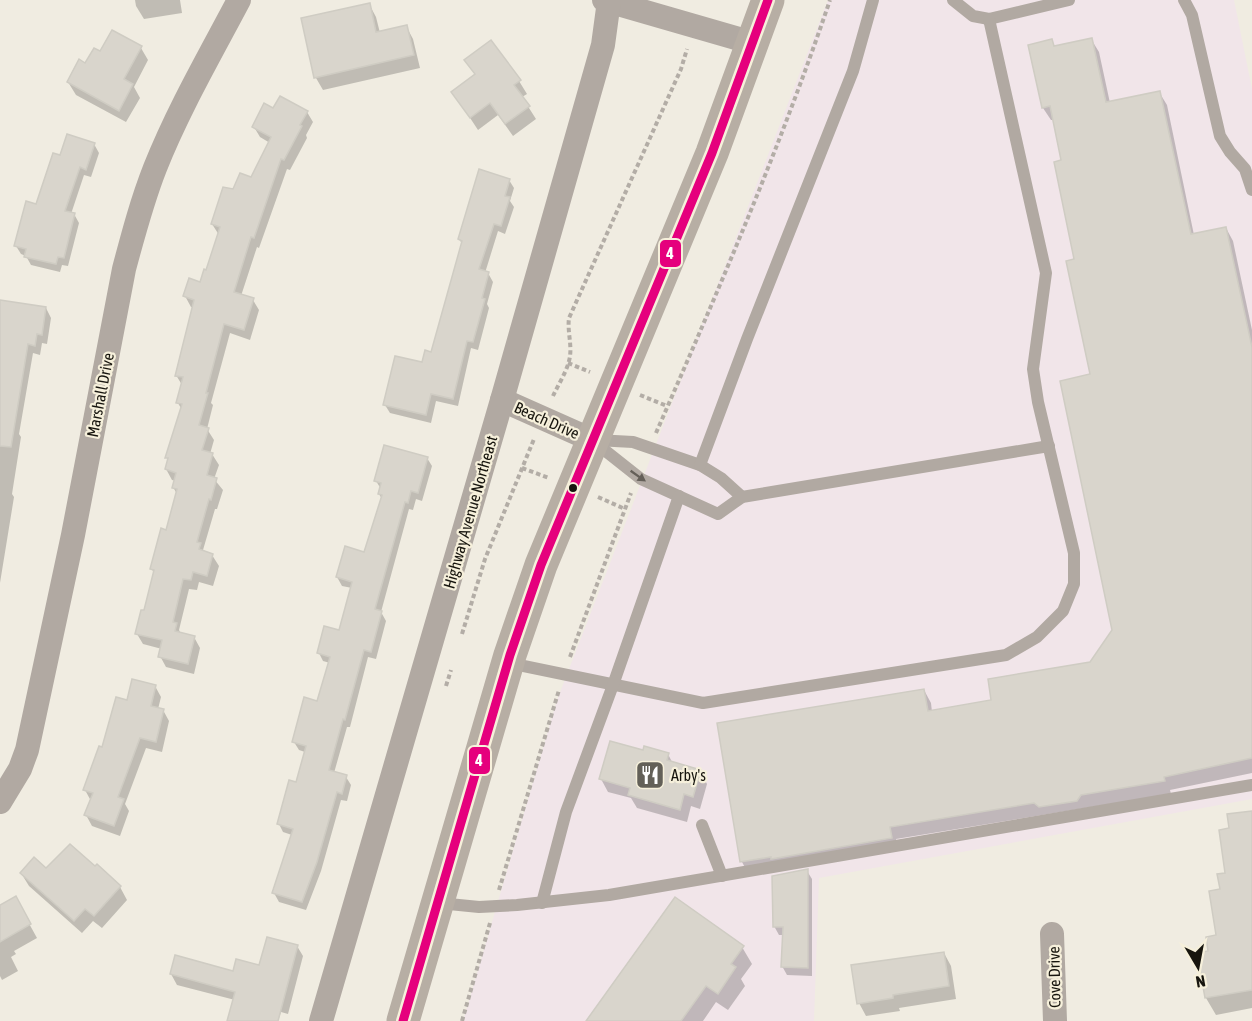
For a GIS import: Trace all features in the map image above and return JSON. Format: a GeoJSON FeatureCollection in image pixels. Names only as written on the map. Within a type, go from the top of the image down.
{"type":"FeatureCollection","features":[{"type":"Feature","properties":{"kind":"highway"},"geometry":{"type":"LineString","coordinates":[[403,1021],[508,663],[541,565],[712,153],[768,0]]}},
{"type":"Feature","properties":{"kind":"street","name":"Marshall Drive"},"geometry":{"type":"LineString","coordinates":[[0,802],[20,769],[27,750],[74,535],[124,269],[134,231],[155,168],[239,0]]}},
{"type":"Feature","properties":{"kind":"street"},"geometry":{"type":"LineString","coordinates":[[607,1],[753,43]]}},
{"type":"Feature","properties":{"kind":"street","name":"Highway Avenue Northeast"},"geometry":{"type":"LineString","coordinates":[[321,1021],[603,45],[607,1]]}},
{"type":"Feature","properties":{"kind":"street","name":"Beach Drive"},"geometry":{"type":"LineString","coordinates":[[502,400],[592,440]]}},
{"type":"Feature","properties":{"kind":"street","name":"Cove Drive"},"geometry":{"type":"LineString","coordinates":[[1052,934],[1054,1021]]}},
{"type":"Feature","properties":{"kind":"lane"},"geometry":{"type":"LineString","coordinates":[[700,465],[853,71],[873,0]]}},
{"type":"Feature","properties":{"kind":"lane"},"geometry":{"type":"LineString","coordinates":[[953,0],[973,16],[989,19],[1069,0]]}},
{"type":"Feature","properties":{"kind":"lane"},"geometry":{"type":"LineString","coordinates":[[1184,0],[1192,15],[1220,136],[1230,152],[1245,168],[1252,190]]}},
{"type":"Feature","properties":{"kind":"lane"},"geometry":{"type":"LineString","coordinates":[[508,663],[703,703],[1006,655],[1037,637],[1063,611],[1074,584],[1074,553],[1033,369],[1046,273],[989,19]]}},
{"type":"Feature","properties":{"kind":"lane"},"geometry":{"type":"LineString","coordinates":[[592,440],[633,442],[700,465],[721,478],[742,497]]}},
{"type":"Feature","properties":{"kind":"lane"},"geometry":{"type":"LineString","coordinates":[[592,440],[638,476],[718,514],[742,497],[1049,446]]}},
{"type":"Feature","properties":{"kind":"lane"},"geometry":{"type":"LineString","coordinates":[[542,903],[566,812],[679,496]]}},
{"type":"Feature","properties":{"kind":"lane"},"geometry":{"type":"LineString","coordinates":[[438,903],[495,906],[609,895],[1252,786]]}},
{"type":"Feature","properties":{"kind":"lane"},"geometry":{"type":"LineString","coordinates":[[702,825],[722,876]]}},
{"type":"Feature","properties":{"kind":"path"},"geometry":{"type":"LineString","coordinates":[[649,448],[754,204],[810,59],[830,0]]}},
{"type":"Feature","properties":{"kind":"path"},"geometry":{"type":"LineString","coordinates":[[459,641],[485,559],[542,418],[569,361],[570,347],[567,330],[569,318],[698,27]]}},
{"type":"Feature","properties":{"kind":"path"},"geometry":{"type":"LineString","coordinates":[[462,1021],[563,675],[638,476]]}},
{"type":"Feature","properties":{"kind":"path"},"geometry":{"type":"LineString","coordinates":[[444,690],[454,660]]}},
{"type":"Feature","properties":{"kind":"shaded area"},"geometry":{"type":"Polygon","coordinates":[[[828,0],[1234,0],[1252,89],[1252,799],[819,878],[814,1021],[463,1021],[557,700],[828,0]]]}},
{"type":"Feature","properties":{"kind":"building"},"geometry":{"type":"Polygon","coordinates":[[[370,3],[376,32],[407,25],[414,55],[314,78],[301,18],[370,3]]]}},
{"type":"Feature","properties":{"kind":"building"},"geometry":{"type":"Polygon","coordinates":[[[112,30],[142,46],[124,79],[133,84],[119,111],[67,82],[79,59],[85,63],[94,48],[100,51],[112,30]]]}},
{"type":"Feature","properties":{"kind":"building"},"geometry":{"type":"Polygon","coordinates":[[[1092,38],[1106,102],[1160,91],[1191,234],[1226,227],[1252,347],[1252,758],[1164,777],[1165,781],[1081,795],[1077,801],[1039,807],[1034,803],[890,827],[892,838],[771,859],[771,857],[740,862],[717,723],[924,689],[928,711],[991,700],[988,679],[1090,662],[1112,630],[1060,381],[1090,374],[1066,261],[1074,259],[1054,162],[1061,160],[1050,106],[1042,108],[1028,45],[1052,39],[1054,46],[1092,38]]]}},
{"type":"Feature","properties":{"kind":"building"},"geometry":{"type":"Polygon","coordinates":[[[491,40],[521,80],[514,85],[530,106],[505,124],[490,103],[470,118],[451,92],[475,74],[464,60],[491,40]]]}},
{"type":"Feature","properties":{"kind":"building"},"geometry":{"type":"Polygon","coordinates":[[[280,96],[308,111],[284,160],[281,159],[254,238],[251,237],[234,292],[254,298],[244,330],[224,324],[199,425],[209,428],[202,450],[213,453],[207,475],[217,478],[197,542],[201,543],[199,549],[213,554],[207,576],[193,572],[191,580],[183,579],[173,622],[177,623],[175,631],[195,636],[188,664],[158,657],[162,640],[135,634],[154,570],[150,569],[161,528],[166,530],[177,489],[172,488],[176,473],[165,469],[168,458],[165,458],[182,404],[176,403],[183,377],[175,376],[194,300],[183,296],[189,278],[200,282],[204,269],[206,270],[220,227],[211,224],[223,187],[233,189],[240,173],[251,177],[271,137],[252,127],[264,103],[273,108],[280,96]]]}},
{"type":"Feature","properties":{"kind":"building"},"geometry":{"type":"Polygon","coordinates":[[[67,134],[95,143],[86,170],[80,167],[65,211],[75,213],[64,258],[58,257],[56,264],[24,257],[26,249],[14,246],[26,201],[36,204],[53,153],[60,155],[67,134]]]}},
{"type":"Feature","properties":{"kind":"building"},"geometry":{"type":"Polygon","coordinates":[[[479,169],[510,179],[505,196],[510,197],[501,226],[494,224],[479,269],[489,272],[482,298],[485,299],[473,342],[467,341],[453,399],[431,394],[426,415],[383,405],[395,356],[422,362],[425,350],[431,352],[462,241],[458,239],[479,169]]]}},
{"type":"Feature","properties":{"kind":"building"},"geometry":{"type":"Polygon","coordinates":[[[0,300],[46,307],[42,335],[37,334],[35,346],[28,344],[11,447],[0,446],[0,300]]]}},
{"type":"Feature","properties":{"kind":"building"},"geometry":{"type":"Polygon","coordinates":[[[384,445],[428,457],[418,493],[411,491],[408,503],[405,502],[375,609],[382,611],[371,652],[364,650],[345,720],[343,719],[329,770],[347,775],[342,794],[337,792],[317,862],[302,902],[272,893],[293,829],[277,824],[289,780],[296,782],[306,746],[292,742],[304,697],[317,701],[330,657],[317,653],[324,626],[339,630],[352,582],[336,577],[345,546],[364,552],[382,495],[378,494],[381,483],[374,481],[384,445]]]}},
{"type":"Feature","properties":{"kind":"building"},"geometry":{"type":"Polygon","coordinates":[[[132,679],[156,685],[151,706],[164,709],[156,742],[140,738],[118,797],[124,799],[114,826],[84,815],[93,793],[83,790],[99,746],[102,747],[116,697],[127,700],[132,679]]]}},
{"type":"Feature","properties":{"kind":"building","name":"Arby's"},"geometry":{"type":"Polygon","coordinates":[[[610,741],[643,750],[644,746],[669,753],[667,760],[701,770],[693,797],[684,794],[680,810],[628,795],[630,788],[599,779],[610,741]]]}},
{"type":"Feature","properties":{"kind":"building"},"geometry":{"type":"Polygon","coordinates":[[[1252,811],[1252,990],[1205,998],[1197,953],[1208,951],[1206,937],[1216,935],[1209,891],[1220,889],[1217,874],[1225,873],[1219,830],[1229,828],[1227,814],[1252,811]]]}},
{"type":"Feature","properties":{"kind":"building"},"geometry":{"type":"Polygon","coordinates":[[[70,844],[121,886],[94,916],[85,909],[74,921],[20,873],[34,857],[46,868],[70,844]]]}},
{"type":"Feature","properties":{"kind":"building"},"geometry":{"type":"Polygon","coordinates":[[[808,869],[808,968],[781,967],[783,927],[773,927],[772,876],[808,869]]]}},
{"type":"Feature","properties":{"kind":"building"},"geometry":{"type":"Polygon","coordinates":[[[16,896],[31,924],[0,942],[0,905],[16,896]]]}},
{"type":"Feature","properties":{"kind":"building"},"geometry":{"type":"Polygon","coordinates":[[[675,897],[744,946],[731,964],[736,967],[718,994],[706,986],[681,1021],[586,1021],[675,897]]]}},
{"type":"Feature","properties":{"kind":"building"},"geometry":{"type":"Polygon","coordinates":[[[267,937],[298,945],[278,1021],[227,1021],[235,992],[170,974],[175,955],[233,971],[236,959],[259,965],[267,937]]]}},
{"type":"Feature","properties":{"kind":"building"},"geometry":{"type":"Polygon","coordinates":[[[944,952],[949,986],[893,995],[893,998],[857,1004],[851,965],[944,952]]]}},
{"type":"Feature","properties":{"kind":"transit line","name":"4"},"geometry":{"type":"LineString","coordinates":[[403,1021],[510,655],[541,565],[712,153],[768,0]]}},
{"type":"Feature","properties":{"kind":"place","name":"Arby's"},"geometry":{"type":"Point","coordinates":[650,775]}}]}
